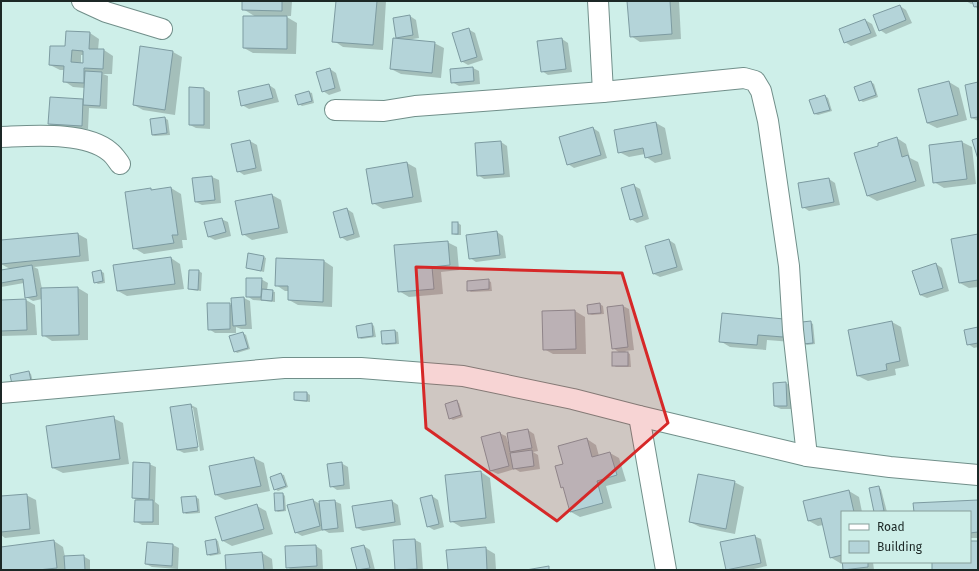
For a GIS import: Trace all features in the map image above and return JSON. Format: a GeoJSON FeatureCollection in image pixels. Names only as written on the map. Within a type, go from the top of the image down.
{"type":"FeatureCollection","features":[{"type":"Feature","properties":{"kind":"street"},"geometry":{"type":"LineString","coordinates":[[82,1],[106,12],[162,29]]}},
{"type":"Feature","properties":{"kind":"street"},"geometry":{"type":"LineString","coordinates":[[598,1],[603,92]]}},
{"type":"Feature","properties":{"kind":"street"},"geometry":{"type":"LineString","coordinates":[[335,110],[384,111],[415,106],[603,92],[744,78],[755,81],[761,91],[768,121],[789,266],[793,330],[807,456]]}},
{"type":"Feature","properties":{"kind":"street"},"geometry":{"type":"LineString","coordinates":[[1,137],[57,136],[92,142],[110,152],[120,164]]}},
{"type":"Feature","properties":{"kind":"street"},"geometry":{"type":"LineString","coordinates":[[1,393],[284,368],[360,368],[463,376],[573,399],[807,456],[890,467],[978,475]]}},
{"type":"Feature","properties":{"kind":"street"},"geometry":{"type":"LineString","coordinates":[[639,416],[666,570]]}},
{"type":"Feature","properties":{"kind":"highlighted area"},"geometry":{"type":"Polygon","coordinates":[[[416,267],[622,273],[668,423],[557,521],[426,428],[416,267]]]}},
{"type":"Feature","properties":{"kind":"building"},"geometry":{"type":"Polygon","coordinates":[[[242,1],[282,1],[282,11],[242,10],[242,1]]]}},
{"type":"Feature","properties":{"kind":"building"},"geometry":{"type":"Polygon","coordinates":[[[336,1],[377,1],[373,45],[332,42],[336,1]]]}},
{"type":"Feature","properties":{"kind":"building"},"geometry":{"type":"Polygon","coordinates":[[[627,1],[670,1],[672,34],[630,37],[627,1]]]}},
{"type":"Feature","properties":{"kind":"building"},"geometry":{"type":"Polygon","coordinates":[[[972,1],[978,1],[978,6],[974,7],[972,1]]]}},
{"type":"Feature","properties":{"kind":"building"},"geometry":{"type":"Polygon","coordinates":[[[900,5],[906,20],[879,31],[873,15],[900,5]]]}},
{"type":"Feature","properties":{"kind":"building"},"geometry":{"type":"Polygon","coordinates":[[[410,15],[413,35],[396,38],[393,18],[410,15]]]}},
{"type":"Feature","properties":{"kind":"building"},"geometry":{"type":"Polygon","coordinates":[[[243,16],[287,16],[287,49],[243,48],[243,16]]]}},
{"type":"Feature","properties":{"kind":"building"},"geometry":{"type":"Polygon","coordinates":[[[865,19],[871,33],[844,43],[839,29],[865,19]]]}},
{"type":"Feature","properties":{"kind":"building"},"geometry":{"type":"Polygon","coordinates":[[[469,28],[477,57],[461,62],[452,33],[469,28]]]}},
{"type":"Feature","properties":{"kind":"building"},"geometry":{"type":"Polygon","coordinates":[[[66,31],[90,32],[89,49],[104,49],[103,69],[84,68],[84,83],[63,82],[64,66],[49,65],[50,46],[65,46],[66,31]],[[72,50],[71,62],[83,63],[83,51],[72,50]]]}},
{"type":"Feature","properties":{"kind":"building"},"geometry":{"type":"Polygon","coordinates":[[[393,38],[435,42],[432,73],[390,69],[393,38]]]}},
{"type":"Feature","properties":{"kind":"building"},"geometry":{"type":"Polygon","coordinates":[[[562,38],[566,69],[541,72],[537,41],[562,38]]]}},
{"type":"Feature","properties":{"kind":"building"},"geometry":{"type":"Polygon","coordinates":[[[140,46],[173,51],[165,110],[133,105],[140,46]]]}},
{"type":"Feature","properties":{"kind":"building"},"geometry":{"type":"Polygon","coordinates":[[[473,67],[474,81],[451,83],[450,69],[473,67]]]}},
{"type":"Feature","properties":{"kind":"building"},"geometry":{"type":"Polygon","coordinates":[[[330,68],[335,88],[322,92],[316,72],[330,68]]]}},
{"type":"Feature","properties":{"kind":"building"},"geometry":{"type":"Polygon","coordinates":[[[85,71],[102,72],[100,106],[83,105],[85,71]]]}},
{"type":"Feature","properties":{"kind":"building"},"geometry":{"type":"Polygon","coordinates":[[[871,81],[876,95],[859,101],[854,87],[871,81]]]}},
{"type":"Feature","properties":{"kind":"building"},"geometry":{"type":"Polygon","coordinates":[[[949,81],[958,115],[927,123],[918,89],[949,81]]]}},
{"type":"Feature","properties":{"kind":"building"},"geometry":{"type":"Polygon","coordinates":[[[978,82],[978,117],[971,118],[965,85],[978,82]]]}},
{"type":"Feature","properties":{"kind":"building"},"geometry":{"type":"Polygon","coordinates":[[[269,84],[273,98],[241,106],[238,91],[269,84]]]}},
{"type":"Feature","properties":{"kind":"building"},"geometry":{"type":"Polygon","coordinates":[[[189,87],[204,88],[204,125],[189,125],[189,87]]]}},
{"type":"Feature","properties":{"kind":"building"},"geometry":{"type":"Polygon","coordinates":[[[309,91],[312,101],[298,105],[295,95],[309,91]]]}},
{"type":"Feature","properties":{"kind":"building"},"geometry":{"type":"Polygon","coordinates":[[[825,95],[830,110],[814,114],[809,100],[825,95]]]}},
{"type":"Feature","properties":{"kind":"building"},"geometry":{"type":"Polygon","coordinates":[[[50,97],[83,99],[82,126],[48,124],[50,97]]]}},
{"type":"Feature","properties":{"kind":"building"},"geometry":{"type":"Polygon","coordinates":[[[165,117],[167,133],[152,135],[150,119],[165,117]]]}},
{"type":"Feature","properties":{"kind":"building"},"geometry":{"type":"Polygon","coordinates":[[[656,122],[662,154],[645,158],[643,148],[618,153],[614,130],[656,122]]]}},
{"type":"Feature","properties":{"kind":"building"},"geometry":{"type":"Polygon","coordinates":[[[593,127],[601,155],[567,165],[559,137],[593,127]]]}},
{"type":"Feature","properties":{"kind":"building"},"geometry":{"type":"Polygon","coordinates":[[[897,137],[902,157],[908,155],[916,181],[867,196],[854,153],[878,146],[878,143],[897,137]]]}},
{"type":"Feature","properties":{"kind":"building"},"geometry":{"type":"Polygon","coordinates":[[[978,138],[978,159],[972,140],[978,138]]]}},
{"type":"Feature","properties":{"kind":"building"},"geometry":{"type":"Polygon","coordinates":[[[250,140],[256,168],[237,172],[231,144],[250,140]]]}},
{"type":"Feature","properties":{"kind":"building"},"geometry":{"type":"Polygon","coordinates":[[[501,141],[504,174],[477,176],[475,143],[501,141]]]}},
{"type":"Feature","properties":{"kind":"building"},"geometry":{"type":"Polygon","coordinates":[[[962,141],[967,179],[933,183],[929,145],[962,141]]]}},
{"type":"Feature","properties":{"kind":"building"},"geometry":{"type":"Polygon","coordinates":[[[407,162],[413,197],[372,204],[366,169],[407,162]]]}},
{"type":"Feature","properties":{"kind":"building"},"geometry":{"type":"Polygon","coordinates":[[[212,176],[215,200],[195,202],[192,178],[212,176]]]}},
{"type":"Feature","properties":{"kind":"building"},"geometry":{"type":"Polygon","coordinates":[[[829,178],[834,202],[802,208],[798,183],[829,178]]]}},
{"type":"Feature","properties":{"kind":"building"},"geometry":{"type":"Polygon","coordinates":[[[634,184],[643,216],[630,220],[621,188],[634,184]]]}},
{"type":"Feature","properties":{"kind":"building"},"geometry":{"type":"Polygon","coordinates":[[[171,187],[178,235],[172,235],[174,243],[133,249],[125,192],[171,187]]]}},
{"type":"Feature","properties":{"kind":"building"},"geometry":{"type":"Polygon","coordinates":[[[272,194],[279,228],[242,235],[235,201],[272,194]]]}},
{"type":"Feature","properties":{"kind":"building"},"geometry":{"type":"Polygon","coordinates":[[[347,208],[354,234],[340,238],[333,212],[347,208]]]}},
{"type":"Feature","properties":{"kind":"building"},"geometry":{"type":"Polygon","coordinates":[[[222,218],[226,232],[208,237],[204,222],[222,218]]]}},
{"type":"Feature","properties":{"kind":"building"},"geometry":{"type":"Polygon","coordinates":[[[452,222],[458,222],[458,234],[452,234],[452,222]]]}},
{"type":"Feature","properties":{"kind":"building"},"geometry":{"type":"Polygon","coordinates":[[[497,231],[500,255],[469,259],[466,235],[497,231]]]}},
{"type":"Feature","properties":{"kind":"building"},"geometry":{"type":"Polygon","coordinates":[[[78,233],[80,256],[1,264],[1,240],[78,233]]]}},
{"type":"Feature","properties":{"kind":"building"},"geometry":{"type":"Polygon","coordinates":[[[978,234],[978,280],[959,283],[951,239],[978,234]]]}},
{"type":"Feature","properties":{"kind":"building"},"geometry":{"type":"Polygon","coordinates":[[[669,239],[677,267],[653,274],[645,246],[669,239]]]}},
{"type":"Feature","properties":{"kind":"building"},"geometry":{"type":"Polygon","coordinates":[[[448,241],[450,265],[432,267],[434,289],[398,292],[394,245],[448,241]]]}},
{"type":"Feature","properties":{"kind":"building"},"geometry":{"type":"Polygon","coordinates":[[[248,253],[264,256],[261,271],[246,268],[248,253]]]}},
{"type":"Feature","properties":{"kind":"building"},"geometry":{"type":"Polygon","coordinates":[[[171,257],[175,284],[117,291],[113,265],[171,257]]]}},
{"type":"Feature","properties":{"kind":"building"},"geometry":{"type":"Polygon","coordinates":[[[276,258],[324,260],[323,302],[288,300],[288,286],[275,286],[276,258]]]}},
{"type":"Feature","properties":{"kind":"building"},"geometry":{"type":"Polygon","coordinates":[[[936,263],[943,288],[920,295],[912,271],[936,263]]]}},
{"type":"Feature","properties":{"kind":"building"},"geometry":{"type":"Polygon","coordinates":[[[32,265],[37,296],[25,298],[23,279],[1,283],[1,270],[32,265]]]}},
{"type":"Feature","properties":{"kind":"building"},"geometry":{"type":"Polygon","coordinates":[[[101,270],[103,281],[94,283],[92,272],[101,270]]]}},
{"type":"Feature","properties":{"kind":"building"},"geometry":{"type":"Polygon","coordinates":[[[189,270],[199,270],[198,290],[188,289],[189,270]]]}},
{"type":"Feature","properties":{"kind":"building"},"geometry":{"type":"Polygon","coordinates":[[[246,278],[262,278],[261,297],[246,297],[246,278]]]}},
{"type":"Feature","properties":{"kind":"building"},"geometry":{"type":"Polygon","coordinates":[[[489,279],[489,289],[467,291],[467,281],[489,279]]]}},
{"type":"Feature","properties":{"kind":"building"},"geometry":{"type":"Polygon","coordinates":[[[78,287],[79,335],[42,336],[41,288],[78,287]]]}},
{"type":"Feature","properties":{"kind":"building"},"geometry":{"type":"Polygon","coordinates":[[[262,289],[273,290],[272,301],[261,300],[262,289]]]}},
{"type":"Feature","properties":{"kind":"building"},"geometry":{"type":"Polygon","coordinates":[[[244,297],[246,325],[233,326],[231,298],[244,297]]]}},
{"type":"Feature","properties":{"kind":"building"},"geometry":{"type":"Polygon","coordinates":[[[26,299],[27,330],[1,331],[1,300],[26,299]]]}},
{"type":"Feature","properties":{"kind":"building"},"geometry":{"type":"Polygon","coordinates":[[[207,303],[230,303],[230,329],[208,330],[207,303]]]}},
{"type":"Feature","properties":{"kind":"building"},"geometry":{"type":"Polygon","coordinates":[[[600,303],[601,313],[588,314],[587,305],[600,303]]]}},
{"type":"Feature","properties":{"kind":"building"},"geometry":{"type":"Polygon","coordinates":[[[623,305],[628,347],[612,349],[607,307],[623,305]]]}},
{"type":"Feature","properties":{"kind":"building"},"geometry":{"type":"Polygon","coordinates":[[[575,310],[576,349],[543,350],[542,311],[575,310]]]}},
{"type":"Feature","properties":{"kind":"building"},"geometry":{"type":"Polygon","coordinates":[[[722,313],[784,319],[783,337],[758,335],[757,345],[719,342],[722,313]]]}},
{"type":"Feature","properties":{"kind":"building"},"geometry":{"type":"Polygon","coordinates":[[[811,321],[813,343],[803,344],[802,322],[811,321]]]}},
{"type":"Feature","properties":{"kind":"building"},"geometry":{"type":"Polygon","coordinates":[[[892,321],[900,361],[886,364],[887,370],[857,376],[848,330],[892,321]]]}},
{"type":"Feature","properties":{"kind":"building"},"geometry":{"type":"Polygon","coordinates":[[[372,323],[373,336],[358,338],[356,326],[372,323]]]}},
{"type":"Feature","properties":{"kind":"building"},"geometry":{"type":"Polygon","coordinates":[[[978,327],[978,343],[967,345],[964,330],[978,327]]]}},
{"type":"Feature","properties":{"kind":"building"},"geometry":{"type":"Polygon","coordinates":[[[395,330],[396,343],[382,344],[381,331],[395,330]]]}},
{"type":"Feature","properties":{"kind":"building"},"geometry":{"type":"Polygon","coordinates":[[[243,332],[248,348],[234,352],[229,336],[243,332]]]}},
{"type":"Feature","properties":{"kind":"building"},"geometry":{"type":"Polygon","coordinates":[[[612,352],[628,352],[628,366],[612,366],[612,352]]]}},
{"type":"Feature","properties":{"kind":"building"},"geometry":{"type":"Polygon","coordinates":[[[29,371],[31,381],[12,384],[10,375],[29,371]]]}},
{"type":"Feature","properties":{"kind":"building"},"geometry":{"type":"Polygon","coordinates":[[[786,382],[787,406],[774,406],[773,383],[786,382]]]}},
{"type":"Feature","properties":{"kind":"building"},"geometry":{"type":"Polygon","coordinates":[[[294,392],[307,392],[307,401],[294,400],[294,392]]]}},
{"type":"Feature","properties":{"kind":"building"},"geometry":{"type":"Polygon","coordinates":[[[457,400],[461,415],[449,419],[445,404],[457,400]]]}},
{"type":"Feature","properties":{"kind":"building"},"geometry":{"type":"Polygon","coordinates":[[[191,404],[198,447],[177,450],[170,407],[191,404]]]}},
{"type":"Feature","properties":{"kind":"building"},"geometry":{"type":"Polygon","coordinates":[[[114,416],[120,459],[52,468],[46,426],[114,416]]]}},
{"type":"Feature","properties":{"kind":"building"},"geometry":{"type":"Polygon","coordinates":[[[528,429],[532,448],[510,452],[507,433],[528,429]]]}},
{"type":"Feature","properties":{"kind":"building"},"geometry":{"type":"Polygon","coordinates":[[[500,432],[509,466],[490,471],[481,437],[500,432]]]}},
{"type":"Feature","properties":{"kind":"building"},"geometry":{"type":"Polygon","coordinates":[[[587,438],[592,457],[610,452],[617,475],[597,481],[603,503],[570,512],[555,466],[563,464],[558,446],[587,438]]]}},
{"type":"Feature","properties":{"kind":"building"},"geometry":{"type":"Polygon","coordinates":[[[532,450],[534,466],[513,469],[510,453],[532,450]]]}},
{"type":"Feature","properties":{"kind":"building"},"geometry":{"type":"Polygon","coordinates":[[[254,457],[261,486],[215,495],[209,466],[254,457]]]}},
{"type":"Feature","properties":{"kind":"building"},"geometry":{"type":"Polygon","coordinates":[[[133,462],[150,463],[149,499],[132,498],[133,462]]]}},
{"type":"Feature","properties":{"kind":"building"},"geometry":{"type":"Polygon","coordinates":[[[342,462],[344,485],[330,487],[327,464],[342,462]]]}},
{"type":"Feature","properties":{"kind":"building"},"geometry":{"type":"Polygon","coordinates":[[[481,471],[486,518],[450,522],[445,475],[481,471]]]}},
{"type":"Feature","properties":{"kind":"building"},"geometry":{"type":"Polygon","coordinates":[[[281,473],[286,486],[274,490],[270,477],[281,473]]]}},
{"type":"Feature","properties":{"kind":"building"},"geometry":{"type":"Polygon","coordinates":[[[698,474],[735,481],[726,529],[689,522],[698,474]]]}},
{"type":"Feature","properties":{"kind":"building"},"geometry":{"type":"Polygon","coordinates":[[[879,486],[884,511],[874,511],[869,488],[879,486]]]}},
{"type":"Feature","properties":{"kind":"building"},"geometry":{"type":"Polygon","coordinates":[[[849,490],[854,511],[841,511],[841,555],[830,558],[821,518],[808,521],[803,501],[849,490]]]}},
{"type":"Feature","properties":{"kind":"building"},"geometry":{"type":"Polygon","coordinates":[[[274,493],[283,493],[284,510],[275,511],[274,493]]]}},
{"type":"Feature","properties":{"kind":"building"},"geometry":{"type":"Polygon","coordinates":[[[27,494],[30,529],[1,532],[1,496],[27,494]]]}},
{"type":"Feature","properties":{"kind":"building"},"geometry":{"type":"Polygon","coordinates":[[[432,495],[439,524],[427,527],[420,498],[432,495]]]}},
{"type":"Feature","properties":{"kind":"building"},"geometry":{"type":"Polygon","coordinates":[[[196,496],[198,511],[183,513],[181,497],[196,496]]]}},
{"type":"Feature","properties":{"kind":"building"},"geometry":{"type":"Polygon","coordinates":[[[313,499],[320,526],[295,533],[287,505],[313,499]]]}},
{"type":"Feature","properties":{"kind":"building"},"geometry":{"type":"Polygon","coordinates":[[[135,500],[153,500],[153,522],[134,522],[135,500]]]}},
{"type":"Feature","properties":{"kind":"building"},"geometry":{"type":"Polygon","coordinates":[[[335,500],[338,528],[322,530],[319,501],[335,500]]]}},
{"type":"Feature","properties":{"kind":"building"},"geometry":{"type":"Polygon","coordinates":[[[392,500],[395,522],[356,528],[352,506],[392,500]]]}},
{"type":"Feature","properties":{"kind":"building"},"geometry":{"type":"Polygon","coordinates":[[[978,500],[978,532],[971,533],[971,511],[914,511],[913,503],[978,500]]]}},
{"type":"Feature","properties":{"kind":"building"},"geometry":{"type":"Polygon","coordinates":[[[257,504],[264,529],[222,541],[215,517],[257,504]]]}},
{"type":"Feature","properties":{"kind":"building"},"geometry":{"type":"Polygon","coordinates":[[[755,535],[761,563],[726,570],[720,542],[755,535]]]}},
{"type":"Feature","properties":{"kind":"building"},"geometry":{"type":"Polygon","coordinates":[[[216,539],[218,553],[207,555],[205,541],[216,539]]]}},
{"type":"Feature","properties":{"kind":"building"},"geometry":{"type":"Polygon","coordinates":[[[415,539],[417,569],[395,570],[393,540],[415,539]]]}},
{"type":"Feature","properties":{"kind":"building"},"geometry":{"type":"Polygon","coordinates":[[[54,540],[57,568],[38,570],[1,570],[1,547],[54,540]]]}},
{"type":"Feature","properties":{"kind":"building"},"geometry":{"type":"Polygon","coordinates":[[[971,541],[978,541],[978,570],[932,570],[932,563],[971,563],[971,541]]]}},
{"type":"Feature","properties":{"kind":"building"},"geometry":{"type":"Polygon","coordinates":[[[147,542],[173,544],[172,566],[145,564],[147,542]]]}},
{"type":"Feature","properties":{"kind":"building"},"geometry":{"type":"Polygon","coordinates":[[[316,545],[317,566],[286,568],[285,546],[316,545]]]}},
{"type":"Feature","properties":{"kind":"building"},"geometry":{"type":"Polygon","coordinates":[[[364,545],[370,568],[357,570],[351,548],[364,545]]]}},
{"type":"Feature","properties":{"kind":"building"},"geometry":{"type":"Polygon","coordinates":[[[486,547],[487,570],[448,570],[446,550],[486,547]]]}},
{"type":"Feature","properties":{"kind":"building"},"geometry":{"type":"Polygon","coordinates":[[[262,552],[264,570],[226,570],[225,555],[262,552]]]}},
{"type":"Feature","properties":{"kind":"building"},"geometry":{"type":"Polygon","coordinates":[[[84,555],[85,570],[65,570],[64,556],[84,555]]]}},
{"type":"Feature","properties":{"kind":"building"},"geometry":{"type":"Polygon","coordinates":[[[842,563],[868,563],[868,567],[843,570],[842,563]]]}},
{"type":"Feature","properties":{"kind":"building"},"geometry":{"type":"Polygon","coordinates":[[[549,566],[549,570],[526,570],[549,566]]]}}]}
